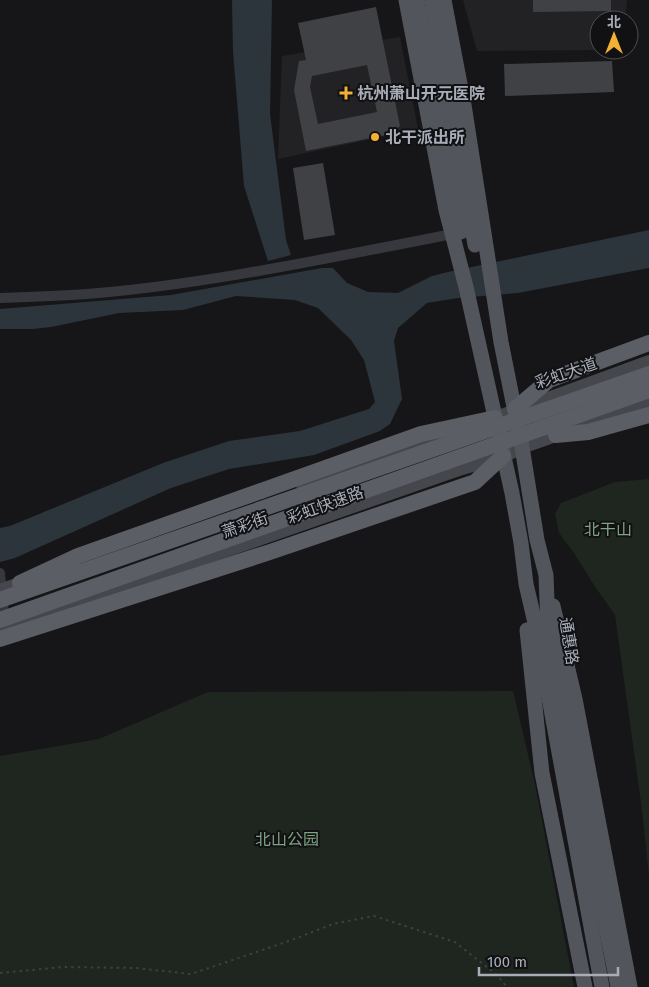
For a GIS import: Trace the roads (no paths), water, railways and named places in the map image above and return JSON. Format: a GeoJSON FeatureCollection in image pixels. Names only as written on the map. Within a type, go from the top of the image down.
{"type":"FeatureCollection","features":[{"type":"Feature","properties":{"kind":"highway"},"geometry":{"type":"LineString","coordinates":[[515,410],[549,380],[649,343]]}},
{"type":"Feature","properties":{"kind":"highway","name":"彩虹快速路"},"geometry":{"type":"LineString","coordinates":[[0,590],[649,374]]}},
{"type":"Feature","properties":{"kind":"highway","name":"彩虹快速路"},"geometry":{"type":"LineString","coordinates":[[1,629],[649,390]]}},
{"type":"Feature","properties":{"kind":"highway"},"geometry":{"type":"LineString","coordinates":[[556,435],[588,432],[649,415]]}},
{"type":"Feature","properties":{"kind":"highway"},"geometry":{"type":"LineString","coordinates":[[0,590],[78,556],[421,434],[494,418]]}},
{"type":"Feature","properties":{"kind":"highway"},"geometry":{"type":"LineString","coordinates":[[1,629],[270,552],[475,482],[503,456]]}},
{"type":"Feature","properties":{"kind":"main road"},"geometry":{"type":"LineString","coordinates":[[406,0],[446,210],[467,294]]}},
{"type":"Feature","properties":{"kind":"main road"},"geometry":{"type":"LineString","coordinates":[[417,0],[465,252],[467,294]]}},
{"type":"Feature","properties":{"kind":"main road"},"geometry":{"type":"LineString","coordinates":[[432,0],[476,246],[490,281]]}},
{"type":"Feature","properties":{"kind":"main road"},"geometry":{"type":"LineString","coordinates":[[444,0],[464,105],[490,281]]}},
{"type":"Feature","properties":{"kind":"main road","name":"通惠路"},"geometry":{"type":"LineString","coordinates":[[490,281],[522,447],[537,540],[546,575],[548,628],[618,987]]}},
{"type":"Feature","properties":{"kind":"main road","name":"通惠路"},"geometry":{"type":"LineString","coordinates":[[467,294],[521,543],[526,584],[536,627],[602,987]]}},
{"type":"Feature","properties":{"kind":"main road","name":"彩虹大道"},"geometry":{"type":"LineString","coordinates":[[494,418],[649,362]]}},
{"type":"Feature","properties":{"kind":"main road"},"geometry":{"type":"LineString","coordinates":[[503,456],[522,447],[649,402]]}},
{"type":"Feature","properties":{"kind":"main road","name":"萧彩街"},"geometry":{"type":"LineString","coordinates":[[0,590],[494,418]]}},
{"type":"Feature","properties":{"kind":"main road","name":"萧彩街"},"geometry":{"type":"LineString","coordinates":[[1,629],[462,468],[503,456]]}},
{"type":"Feature","properties":{"kind":"main road"},"geometry":{"type":"LineString","coordinates":[[546,575],[575,699],[630,987]]}},
{"type":"Feature","properties":{"kind":"main road"},"geometry":{"type":"LineString","coordinates":[[526,584],[530,667],[542,773],[585,987]]}},
{"type":"Feature","properties":{"kind":"street"},"geometry":{"type":"LineString","coordinates":[[0,298],[87,294],[177,283],[269,269],[452,234]]}},
{"type":"Feature","properties":{"kind":"street"},"geometry":{"type":"LineString","coordinates":[[0,572],[1,629]]}},
{"type":"Feature","properties":{"kind":"place","name":"杭州萧山开元医院"},"geometry":{"type":"Point","coordinates":[346,93]}},
{"type":"Feature","properties":{"kind":"place","name":"北干派出所"},"geometry":{"type":"Point","coordinates":[375,137]}},
{"type":"Feature","properties":{"kind":"park label","name":"北干山"},"geometry":{"type":"Point","coordinates":[608,529]}},
{"type":"Feature","properties":{"kind":"park label","name":"北山公园"},"geometry":{"type":"Point","coordinates":[287,839]}}]}
